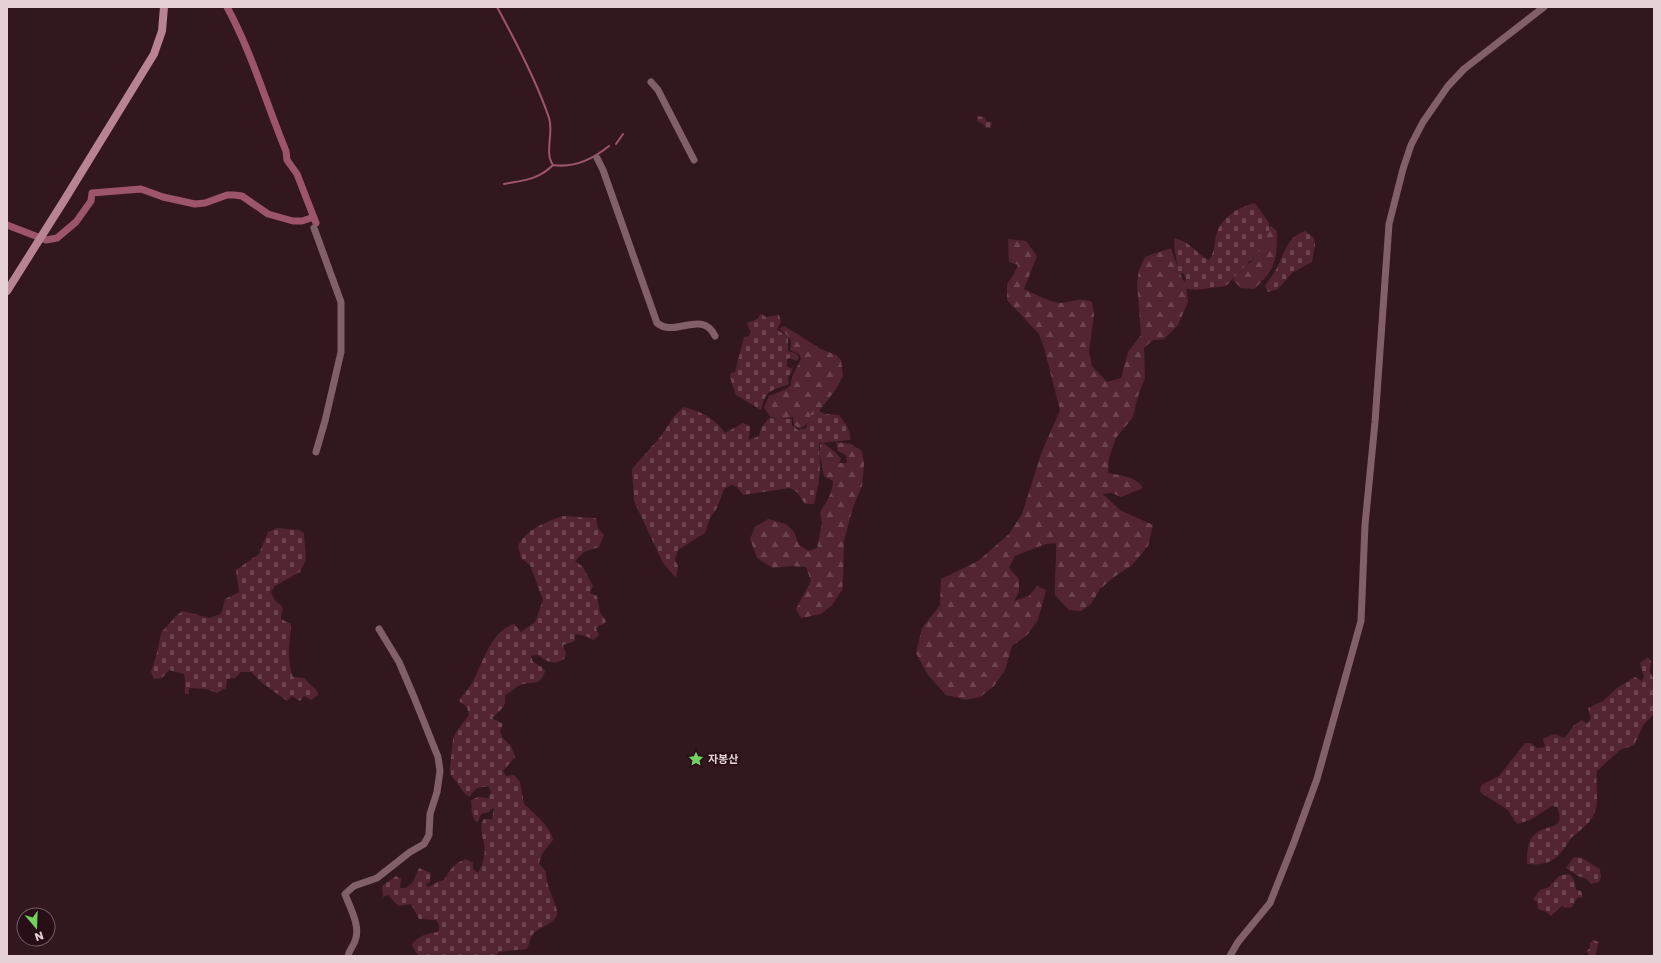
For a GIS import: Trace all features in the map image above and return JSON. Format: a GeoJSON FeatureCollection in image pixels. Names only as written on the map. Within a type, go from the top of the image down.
{"type":"FeatureCollection","features":[{"type":"Feature","properties":{"kind":"main road"},"geometry":{"type":"LineString","coordinates":[[7,291],[154,54],[162,31],[164,7]]}},
{"type":"Feature","properties":{"kind":"street"},"geometry":{"type":"LineString","coordinates":[[1230,956],[1238,942],[1270,903],[1293,845],[1317,779],[1361,621],[1365,525],[1375,422],[1389,224],[1403,169],[1411,145],[1423,122],[1448,86],[1464,69],[1544,7]]}},
{"type":"Feature","properties":{"kind":"street"},"geometry":{"type":"LineString","coordinates":[[651,82],[658,90],[694,160]]}},
{"type":"Feature","properties":{"kind":"street"},"geometry":{"type":"LineString","coordinates":[[597,158],[657,323],[662,327],[678,327],[700,324],[711,329],[715,336]]}},
{"type":"Feature","properties":{"kind":"street"},"geometry":{"type":"LineString","coordinates":[[314,228],[341,302],[341,352],[325,421],[316,452]]}},
{"type":"Feature","properties":{"kind":"street"},"geometry":{"type":"LineString","coordinates":[[348,956],[356,941],[356,931],[354,917],[345,894],[354,886],[377,878],[410,852],[424,844],[429,835],[430,814],[440,771],[438,757],[399,662],[379,629]]}},
{"type":"Feature","properties":{"kind":"green space"},"geometry":{"type":"Polygon","coordinates":[[[977,116],[984,117],[987,122],[992,122],[991,128],[986,128],[983,124],[977,121],[977,116]]]}},
{"type":"Feature","properties":{"kind":"green space"},"geometry":{"type":"Polygon","coordinates":[[[1255,203],[1269,223],[1269,230],[1262,248],[1226,286],[1195,290],[1183,288],[1182,285],[1186,279],[1184,274],[1176,272],[1177,263],[1174,247],[1175,238],[1185,242],[1209,260],[1213,251],[1218,229],[1226,218],[1242,207],[1255,203]]]}},
{"type":"Feature","properties":{"kind":"green space"},"geometry":{"type":"Polygon","coordinates":[[[1271,226],[1277,231],[1276,257],[1274,263],[1267,275],[1254,289],[1241,288],[1233,280],[1241,267],[1251,262],[1263,241],[1263,233],[1271,226]]]}},
{"type":"Feature","properties":{"kind":"green space"},"geometry":{"type":"Polygon","coordinates":[[[1305,231],[1314,238],[1315,245],[1312,262],[1292,273],[1278,289],[1268,292],[1265,286],[1277,268],[1287,246],[1294,237],[1305,231]]]}},
{"type":"Feature","properties":{"kind":"green space"},"geometry":{"type":"Polygon","coordinates":[[[1008,239],[1026,241],[1037,256],[1024,289],[1057,303],[1080,300],[1092,302],[1094,315],[1089,351],[1092,366],[1107,382],[1121,378],[1128,352],[1141,335],[1137,284],[1139,270],[1145,257],[1171,248],[1186,286],[1188,302],[1178,325],[1164,339],[1153,340],[1144,348],[1145,378],[1137,399],[1133,417],[1116,438],[1109,458],[1108,473],[1137,481],[1143,488],[1121,497],[1112,493],[1103,494],[1120,510],[1153,525],[1148,546],[1132,565],[1100,589],[1091,604],[1081,611],[1069,610],[1055,595],[1056,543],[1046,544],[1015,556],[1009,568],[1019,579],[1019,592],[1014,601],[1029,596],[1037,586],[1046,590],[1038,620],[1027,635],[1012,646],[1005,670],[994,686],[980,697],[966,700],[946,695],[928,675],[916,653],[922,628],[940,605],[941,579],[978,561],[1009,534],[1022,514],[1041,454],[1060,410],[1039,334],[1007,300],[1007,284],[1018,265],[1009,262],[1008,239]]]}},
{"type":"Feature","properties":{"kind":"green space"},"geometry":{"type":"Polygon","coordinates":[[[761,314],[766,317],[779,315],[781,321],[777,330],[788,336],[788,351],[797,354],[799,358],[796,361],[790,358],[787,359],[787,366],[793,369],[788,378],[789,384],[770,392],[765,398],[761,410],[736,395],[730,378],[731,373],[735,372],[744,337],[749,336],[751,331],[747,323],[757,319],[761,314]]]}},
{"type":"Feature","properties":{"kind":"green space"},"geometry":{"type":"Polygon","coordinates":[[[784,326],[821,349],[836,355],[841,360],[843,376],[836,389],[813,419],[800,429],[794,425],[793,417],[781,419],[770,417],[764,407],[769,396],[786,389],[791,385],[792,378],[801,358],[799,354],[790,350],[790,340],[779,329],[784,326]]]}},
{"type":"Feature","properties":{"kind":"green space"},"geometry":{"type":"Polygon","coordinates":[[[684,407],[712,419],[725,433],[743,423],[750,426],[749,440],[759,436],[761,428],[769,418],[792,419],[792,425],[798,430],[806,428],[811,413],[815,409],[825,414],[839,415],[849,430],[850,440],[819,443],[820,465],[814,504],[805,504],[797,492],[790,488],[743,495],[737,487],[732,485],[724,489],[717,508],[710,518],[705,533],[678,550],[675,560],[678,566],[676,578],[663,563],[634,501],[632,469],[661,436],[675,415],[684,407]]]}},
{"type":"Feature","properties":{"kind":"green space"},"geometry":{"type":"Polygon","coordinates":[[[836,442],[851,444],[862,451],[864,464],[862,486],[853,507],[844,541],[842,590],[832,605],[821,614],[801,618],[796,609],[811,581],[806,567],[790,566],[773,568],[757,558],[750,539],[755,527],[768,519],[786,524],[794,532],[799,545],[809,551],[817,548],[822,523],[820,512],[827,501],[833,485],[833,481],[824,476],[820,456],[820,444],[823,443],[835,452],[841,459],[839,463],[847,463],[846,455],[838,451],[836,442]]]}},
{"type":"Feature","properties":{"kind":"green space"},"geometry":{"type":"Polygon","coordinates":[[[563,516],[596,518],[598,528],[604,535],[599,547],[584,552],[575,561],[583,567],[593,586],[590,593],[597,596],[600,612],[606,621],[604,624],[596,628],[599,635],[594,640],[575,634],[575,640],[573,642],[563,645],[566,653],[565,658],[558,662],[545,660],[538,655],[531,656],[533,662],[542,667],[545,671],[541,680],[538,682],[520,685],[505,695],[504,706],[492,718],[503,724],[500,731],[502,737],[511,746],[515,757],[503,771],[506,776],[514,775],[520,782],[524,804],[541,820],[549,830],[553,840],[542,854],[539,863],[546,872],[546,877],[557,914],[550,923],[533,934],[527,949],[499,952],[496,956],[418,956],[412,945],[417,939],[423,936],[438,932],[438,923],[436,920],[419,919],[411,904],[398,906],[388,895],[383,897],[382,886],[396,876],[401,879],[400,888],[406,888],[413,882],[419,868],[431,873],[430,882],[426,884],[427,887],[444,880],[455,865],[466,859],[473,863],[473,869],[478,873],[480,870],[485,852],[481,825],[484,819],[492,819],[494,808],[489,812],[481,814],[478,822],[475,821],[472,814],[471,800],[478,797],[488,798],[491,792],[489,787],[478,788],[470,797],[466,795],[451,775],[450,768],[453,739],[456,732],[469,715],[467,707],[459,701],[472,683],[488,649],[499,633],[514,624],[521,632],[535,622],[543,600],[530,565],[521,558],[518,546],[526,535],[537,527],[563,516]]]}},
{"type":"Feature","properties":{"kind":"green space"},"geometry":{"type":"Polygon","coordinates":[[[277,528],[299,530],[304,533],[306,559],[300,572],[275,586],[271,592],[275,601],[281,605],[283,609],[281,619],[291,624],[289,658],[293,677],[304,678],[317,691],[318,695],[311,700],[304,696],[300,701],[292,696],[287,701],[261,682],[251,672],[241,672],[235,678],[227,679],[226,688],[217,693],[207,689],[189,688],[189,694],[185,694],[184,674],[169,670],[162,678],[154,679],[151,672],[161,633],[177,615],[183,611],[209,618],[221,614],[225,599],[239,592],[236,570],[259,554],[268,532],[277,528]]]}},
{"type":"Feature","properties":{"kind":"green space"},"geometry":{"type":"Polygon","coordinates":[[[1648,657],[1651,661],[1650,672],[1654,680],[1654,714],[1644,724],[1634,745],[1620,750],[1597,771],[1597,804],[1590,821],[1569,840],[1565,848],[1553,860],[1543,864],[1527,864],[1530,841],[1539,831],[1557,824],[1559,815],[1557,807],[1552,806],[1530,820],[1517,824],[1508,810],[1480,792],[1481,785],[1499,776],[1525,743],[1531,743],[1537,748],[1545,747],[1543,739],[1554,734],[1565,738],[1574,725],[1582,720],[1587,724],[1591,718],[1588,708],[1603,701],[1617,688],[1635,677],[1642,681],[1644,677],[1640,663],[1648,657]]]}},
{"type":"Feature","properties":{"kind":"green space"},"geometry":{"type":"Polygon","coordinates":[[[1574,857],[1582,858],[1600,869],[1601,877],[1599,882],[1591,884],[1587,879],[1578,876],[1566,868],[1574,857]]]}},
{"type":"Feature","properties":{"kind":"green space"},"geometry":{"type":"Polygon","coordinates":[[[1568,874],[1575,883],[1576,890],[1581,891],[1583,897],[1577,898],[1572,907],[1568,908],[1562,906],[1551,916],[1545,911],[1538,909],[1537,902],[1533,899],[1540,890],[1549,887],[1559,876],[1568,874]]]}},
{"type":"Feature","properties":{"kind":"green space"},"geometry":{"type":"Polygon","coordinates":[[[1593,940],[1599,942],[1595,956],[1589,956],[1587,951],[1593,940]]]}},
{"type":"Feature","properties":{"kind":"waterway"},"geometry":{"type":"LineString","coordinates":[[227,7],[244,42],[286,151],[287,160],[297,174],[316,223]]}},
{"type":"Feature","properties":{"kind":"waterway"},"geometry":{"type":"LineString","coordinates":[[497,7],[532,76],[549,118],[549,155],[553,165],[560,166],[582,162],[590,159],[609,146]]}},
{"type":"Feature","properties":{"kind":"waterway"},"geometry":{"type":"LineString","coordinates":[[616,144],[623,134]]}},
{"type":"Feature","properties":{"kind":"waterway"},"geometry":{"type":"LineString","coordinates":[[504,184],[536,177],[553,165]]}},
{"type":"Feature","properties":{"kind":"waterway"},"geometry":{"type":"LineString","coordinates":[[7,225],[46,240],[57,238],[76,222],[91,201],[92,193],[141,189],[163,197],[195,204],[205,203],[227,195],[242,196],[268,214],[293,221],[302,221],[314,217]]}},
{"type":"Feature","properties":{"kind":"place","name":"자봉산"},"geometry":{"type":"Point","coordinates":[696,759]}}]}
